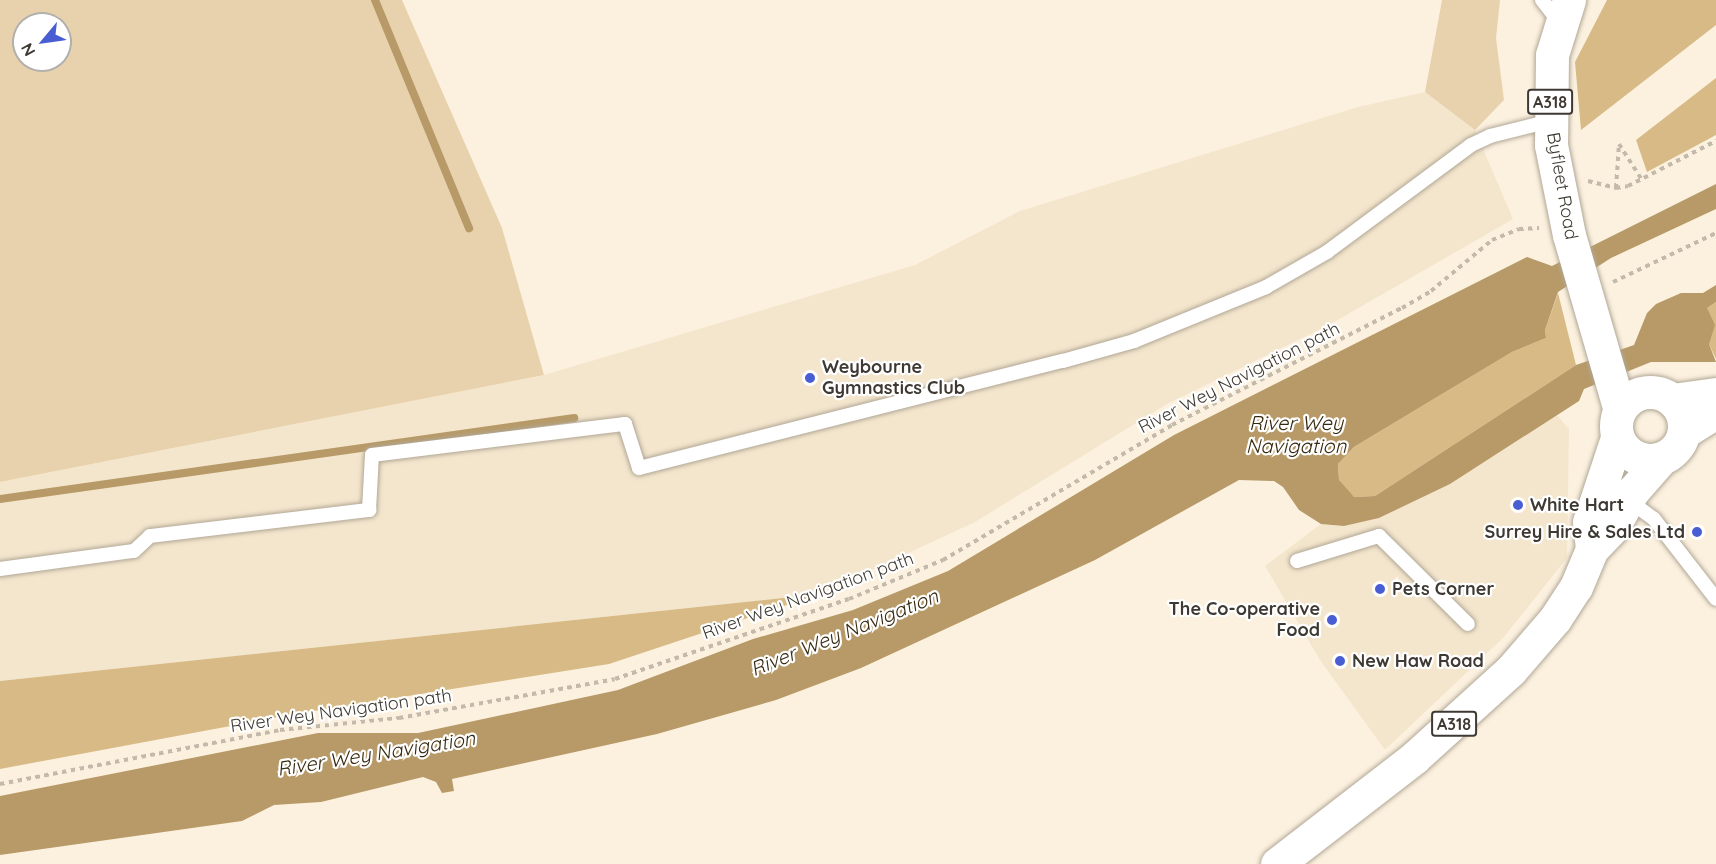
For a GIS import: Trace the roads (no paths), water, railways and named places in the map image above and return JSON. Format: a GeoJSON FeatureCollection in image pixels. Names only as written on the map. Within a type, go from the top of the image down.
{"type":"FeatureCollection","features":[{"type":"Feature","properties":{"kind":"main road","name":"Byfleet Road"},"geometry":{"type":"LineString","coordinates":[[1557,8],[1552,55],[1550,121],[1556,216],[1601,335],[1635,401],[1683,421],[1684,432]]}},
{"type":"Feature","properties":{"kind":"main road"},"geometry":{"type":"LineString","coordinates":[[1716,394],[1635,401],[1623,447],[1640,460],[1661,459],[1672,453],[1684,432],[1716,412]]}},
{"type":"Feature","properties":{"kind":"main road","name":"A318"},"geometry":{"type":"LineString","coordinates":[[1592,549],[1589,522],[1635,401]]}},
{"type":"Feature","properties":{"kind":"main road","name":"A318"},"geometry":{"type":"LineString","coordinates":[[1277,864],[1414,758],[1504,663],[1555,619],[1576,587],[1592,549],[1614,526],[1628,500],[1661,459]]}},
{"type":"Feature","properties":{"kind":"lane"},"geometry":{"type":"LineString","coordinates":[[0,569],[134,551],[150,536],[369,510],[372,455],[625,424],[639,468],[1063,361],[1134,340],[1266,287],[1327,252],[1471,145],[1490,136],[1550,121]]}},
{"type":"Feature","properties":{"kind":"lane"},"geometry":{"type":"LineString","coordinates":[[1628,500],[1654,519],[1716,599]]}},
{"type":"Feature","properties":{"kind":"lane"},"geometry":{"type":"LineString","coordinates":[[1297,561],[1379,536],[1468,624]]}},
{"type":"Feature","properties":{"kind":"water","name":"River Wey Navigation"},"geometry":{"type":"Polygon","coordinates":[[[1716,184],[1716,209],[1611,258],[1558,292],[1545,330],[1546,338],[1512,352],[1354,447],[1338,464],[1339,480],[1354,497],[1375,496],[1576,365],[1634,345],[1647,313],[1656,304],[1681,293],[1703,293],[1716,285],[1716,302],[1707,308],[1715,325],[1709,344],[1716,362],[1651,362],[1584,389],[1579,401],[1450,484],[1379,518],[1344,526],[1321,524],[1299,510],[1283,487],[1274,481],[1239,480],[1095,560],[861,668],[776,700],[657,734],[452,779],[454,791],[442,793],[436,782],[423,777],[321,802],[274,805],[242,821],[0,855],[0,796],[318,733],[418,733],[618,690],[753,639],[853,610],[948,571],[1174,435],[1527,257],[1552,266],[1716,184]]]}},
{"type":"Feature","properties":{"kind":"waterway"},"geometry":{"type":"LineString","coordinates":[[375,0],[469,228]]}},
{"type":"Feature","properties":{"kind":"waterway"},"geometry":{"type":"LineString","coordinates":[[0,499],[574,418]]}},
{"type":"Feature","properties":{"kind":"place","name":"Weybourne Gymnastics Club"},"geometry":{"type":"Point","coordinates":[810,378]}},
{"type":"Feature","properties":{"kind":"place","name":"White Hart"},"geometry":{"type":"Point","coordinates":[1518,505]}},
{"type":"Feature","properties":{"kind":"place","name":"Surrey Hire & Sales Ltd"},"geometry":{"type":"Point","coordinates":[1697,532]}},
{"type":"Feature","properties":{"kind":"place","name":"Pets Corner"},"geometry":{"type":"Point","coordinates":[1380,589]}},
{"type":"Feature","properties":{"kind":"place","name":"The Co-operative Food"},"geometry":{"type":"Point","coordinates":[1332,620]}},
{"type":"Feature","properties":{"kind":"place","name":"New Haw Road"},"geometry":{"type":"Point","coordinates":[1340,661]}}]}
